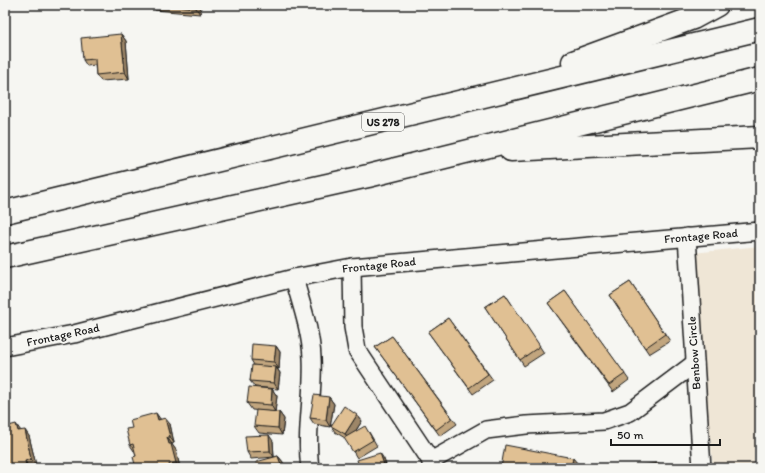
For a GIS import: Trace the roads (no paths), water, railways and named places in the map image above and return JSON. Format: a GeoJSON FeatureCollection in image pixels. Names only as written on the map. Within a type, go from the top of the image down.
{"type":"FeatureCollection","features":[{"type":"Feature","properties":{"kind":"highway"},"geometry":{"type":"LineString","coordinates":[[436,109],[599,53],[694,18],[717,5]]}},
{"type":"Feature","properties":{"kind":"highway","name":"US 278"},"geometry":{"type":"LineString","coordinates":[[5,212],[436,109],[760,29]]}},
{"type":"Feature","properties":{"kind":"highway"},"geometry":{"type":"LineString","coordinates":[[5,257],[368,176],[760,79]]}},
{"type":"Feature","properties":{"kind":"highway"},"geometry":{"type":"LineString","coordinates":[[460,153],[760,137]]}},
{"type":"Feature","properties":{"kind":"street","name":"Frontage Road"},"geometry":{"type":"LineString","coordinates":[[5,347],[74,334],[294,278],[352,267],[760,230]]}},
{"type":"Feature","properties":{"kind":"street","name":"Benbow Circle"},"geometry":{"type":"LineString","coordinates":[[687,237],[702,468]]}},
{"type":"Feature","properties":{"kind":"street"},"geometry":{"type":"LineString","coordinates":[[352,267],[354,327],[357,350],[431,464],[486,430],[526,425],[604,421],[630,412],[695,363]]}},
{"type":"Feature","properties":{"kind":"street"},"geometry":{"type":"LineString","coordinates":[[294,278],[306,322],[312,358],[312,384],[308,434],[310,468]]}}]}
